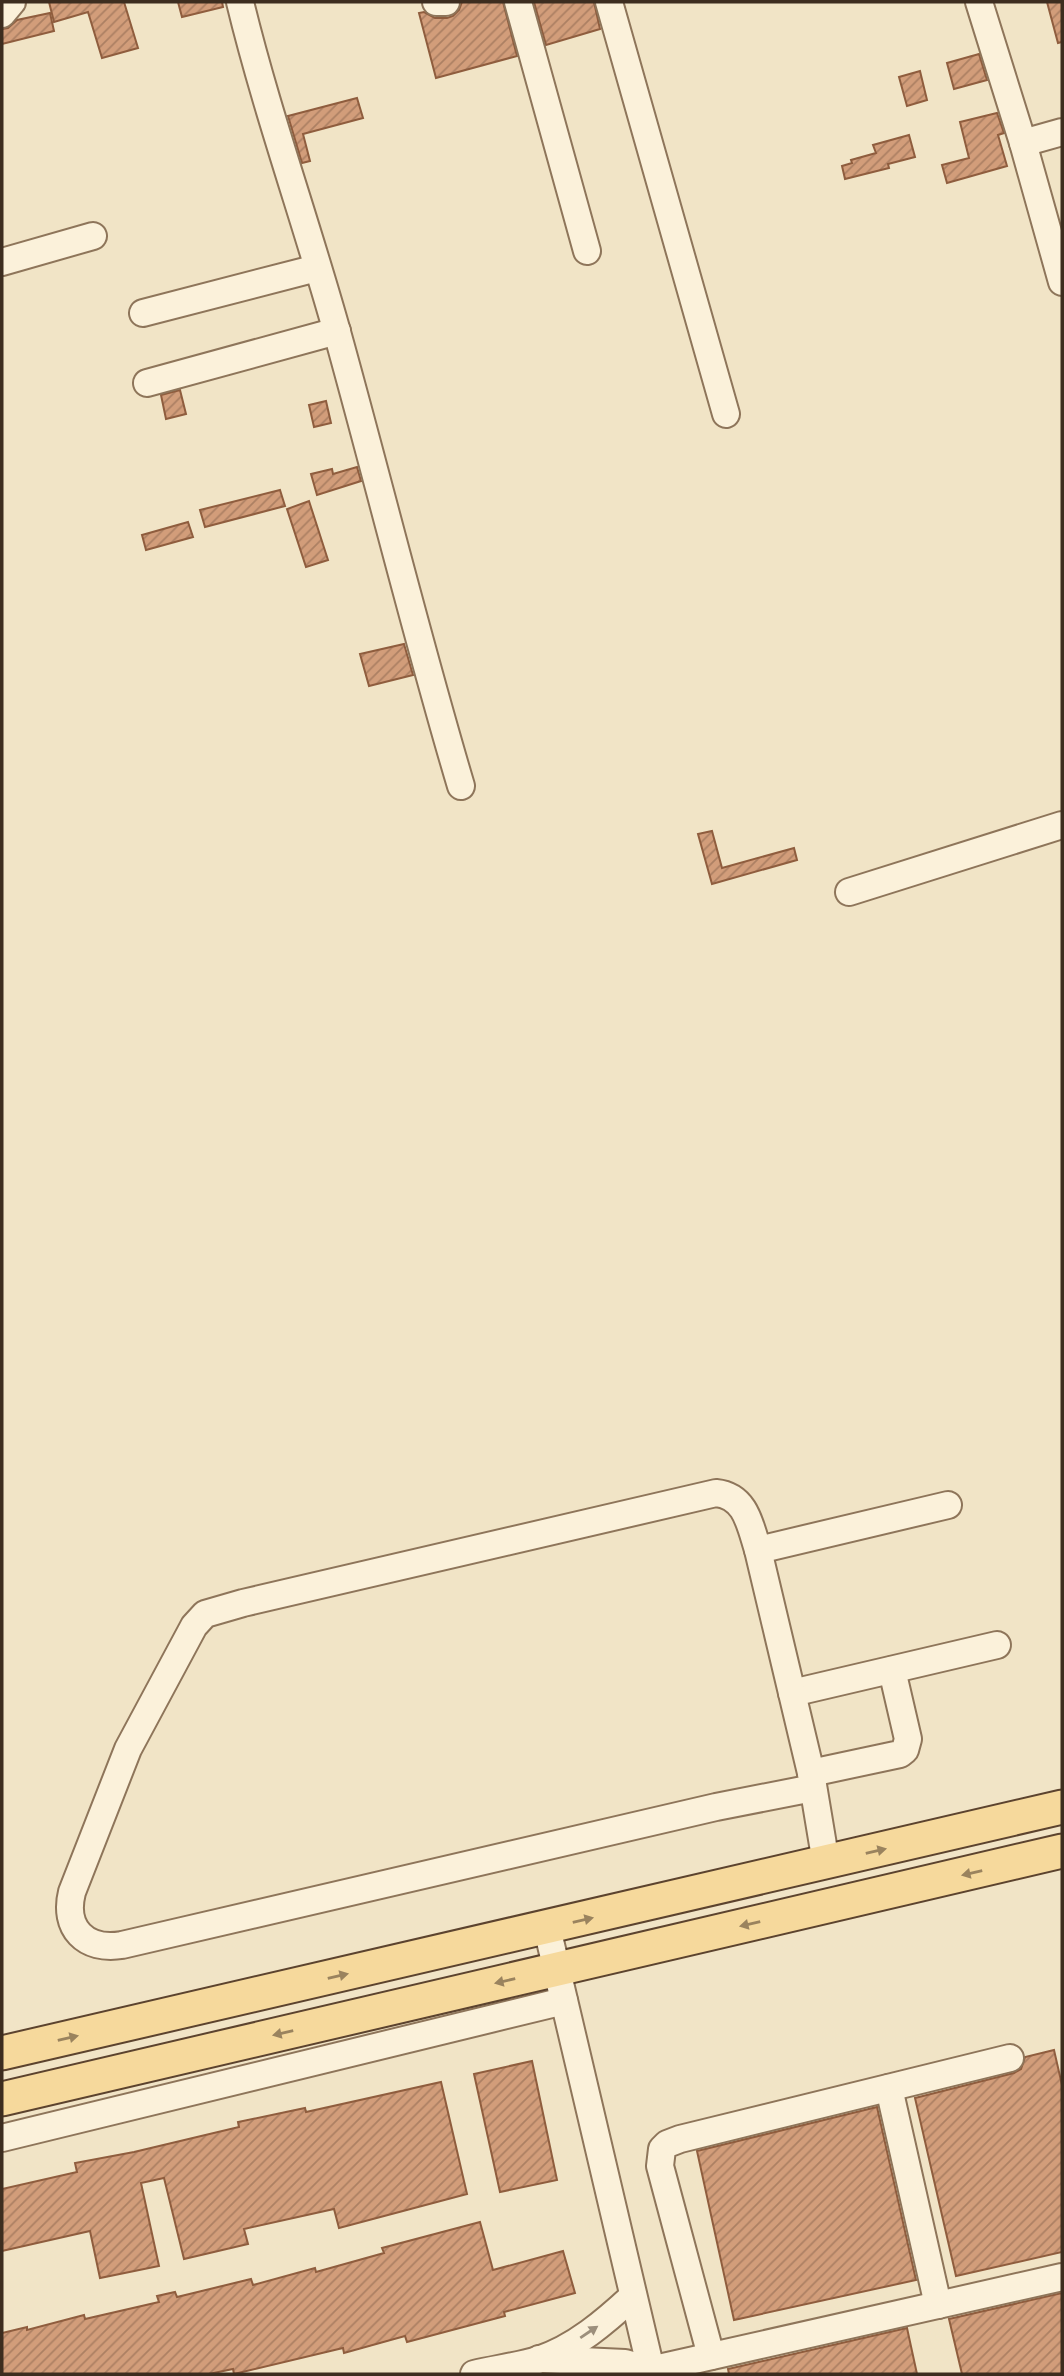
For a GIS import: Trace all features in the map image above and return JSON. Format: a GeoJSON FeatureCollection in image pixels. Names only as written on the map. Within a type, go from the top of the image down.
{"type":"FeatureCollection","features":[{"type":"Feature","properties":{"kind":"main road"},"geometry":{"type":"LineString","coordinates":[[2,2053],[1062,1807]]}},
{"type":"Feature","properties":{"kind":"main road"},"geometry":{"type":"LineString","coordinates":[[2,2098],[1062,1851]]}},
{"type":"Feature","properties":{"kind":"main road"},"geometry":{"type":"LineString","coordinates":[[1018,1862],[1056,1867],[1062,1871]]}},
{"type":"Feature","properties":{"kind":"street"},"geometry":{"type":"LineString","coordinates":[[2,14],[12,2]]}},
{"type":"Feature","properties":{"kind":"street"},"geometry":{"type":"LineString","coordinates":[[240,2],[256,66],[337,331],[411,615],[461,786]]}},
{"type":"Feature","properties":{"kind":"street"},"geometry":{"type":"LineString","coordinates":[[436,2],[446,2]]}},
{"type":"Feature","properties":{"kind":"street"},"geometry":{"type":"LineString","coordinates":[[518,2],[587,251]]}},
{"type":"Feature","properties":{"kind":"street"},"geometry":{"type":"LineString","coordinates":[[609,2],[726,414]]}},
{"type":"Feature","properties":{"kind":"street"},"geometry":{"type":"LineString","coordinates":[[987,4],[1062,282]]}},
{"type":"Feature","properties":{"kind":"street"},"geometry":{"type":"LineString","coordinates":[[1023,143],[1062,132]]}},
{"type":"Feature","properties":{"kind":"street"},"geometry":{"type":"LineString","coordinates":[[2,262],[93,236]]}},
{"type":"Feature","properties":{"kind":"street"},"geometry":{"type":"LineString","coordinates":[[144,313],[317,268]]}},
{"type":"Feature","properties":{"kind":"street"},"geometry":{"type":"LineString","coordinates":[[147,383],[337,331]]}},
{"type":"Feature","properties":{"kind":"street"},"geometry":{"type":"LineString","coordinates":[[849,892],[1062,825]]}},
{"type":"Feature","properties":{"kind":"street"},"geometry":{"type":"LineString","coordinates":[[825,1863],[812,1780],[758,1550],[747,1516],[740,1504],[730,1495],[716,1493],[205,1614],[194,1626],[128,1749],[72,1892],[70,1917],[80,1935],[107,1948],[716,1807],[812,1780],[900,1754],[905,1751],[908,1739],[892,1670]]}},
{"type":"Feature","properties":{"kind":"street"},"geometry":{"type":"LineString","coordinates":[[758,1550],[948,1505]]}},
{"type":"Feature","properties":{"kind":"street"},"geometry":{"type":"LineString","coordinates":[[792,1693],[997,1645]]}},
{"type":"Feature","properties":{"kind":"street"},"geometry":{"type":"LineString","coordinates":[[547,1928],[651,2372]]}},
{"type":"Feature","properties":{"kind":"street"},"geometry":{"type":"LineString","coordinates":[[2,2138],[564,2001]]}},
{"type":"Feature","properties":{"kind":"street"},"geometry":{"type":"LineString","coordinates":[[711,2356],[660,2166],[662,2149],[667,2144],[680,2138],[1010,2058]]}},
{"type":"Feature","properties":{"kind":"street"},"geometry":{"type":"LineString","coordinates":[[889,2088],[938,2305]]}},
{"type":"Feature","properties":{"kind":"street"},"geometry":{"type":"LineString","coordinates":[[539,2359],[625,2362],[651,2372],[1062,2277]]}},
{"type":"Feature","properties":{"kind":"street"},"geometry":{"type":"LineString","coordinates":[[474,2374],[539,2359],[567,2347],[607,2320],[633,2296]]}},
{"type":"Feature","properties":{"kind":"building"},"geometry":{"type":"Polygon","coordinates":[[[49,2],[124,2],[138,48],[102,58],[88,12],[54,22],[49,2]]]}},
{"type":"Feature","properties":{"kind":"building"},"geometry":{"type":"Polygon","coordinates":[[[178,2],[222,2],[223,7],[182,17],[178,2]]]}},
{"type":"Feature","properties":{"kind":"building"},"geometry":{"type":"Polygon","coordinates":[[[462,2],[503,2],[517,56],[436,78],[419,13],[424,12],[435,18],[447,18],[459,10],[462,2]]]}},
{"type":"Feature","properties":{"kind":"building"},"geometry":{"type":"Polygon","coordinates":[[[534,2],[594,2],[600,29],[546,45],[534,2]]]}},
{"type":"Feature","properties":{"kind":"building"},"geometry":{"type":"Polygon","coordinates":[[[1047,2],[1062,2],[1062,42],[1058,43],[1047,2]]]}},
{"type":"Feature","properties":{"kind":"building"},"geometry":{"type":"Polygon","coordinates":[[[50,13],[54,31],[2,44],[2,29],[8,28],[17,20],[50,13]]]}},
{"type":"Feature","properties":{"kind":"building"},"geometry":{"type":"Polygon","coordinates":[[[979,54],[987,80],[954,89],[947,63],[979,54]]]}},
{"type":"Feature","properties":{"kind":"building"},"geometry":{"type":"Polygon","coordinates":[[[920,71],[927,100],[907,106],[899,77],[920,71]]]}},
{"type":"Feature","properties":{"kind":"building"},"geometry":{"type":"Polygon","coordinates":[[[357,98],[363,118],[303,134],[310,161],[302,163],[288,116],[357,98]]]}},
{"type":"Feature","properties":{"kind":"building"},"geometry":{"type":"Polygon","coordinates":[[[997,113],[1004,133],[998,135],[1007,166],[947,183],[942,165],[969,158],[960,122],[997,113]]]}},
{"type":"Feature","properties":{"kind":"building"},"geometry":{"type":"Polygon","coordinates":[[[909,135],[915,157],[888,164],[889,168],[845,179],[842,166],[852,163],[851,160],[876,153],[873,145],[909,135]]]}},
{"type":"Feature","properties":{"kind":"building"},"geometry":{"type":"Polygon","coordinates":[[[180,390],[186,414],[166,419],[161,395],[180,390]]]}},
{"type":"Feature","properties":{"kind":"building"},"geometry":{"type":"Polygon","coordinates":[[[326,401],[331,423],[314,427],[309,405],[326,401]]]}},
{"type":"Feature","properties":{"kind":"building"},"geometry":{"type":"Polygon","coordinates":[[[357,467],[361,481],[317,495],[311,474],[332,469],[333,474],[357,467]]]}},
{"type":"Feature","properties":{"kind":"building"},"geometry":{"type":"Polygon","coordinates":[[[280,490],[285,506],[205,527],[200,510],[280,490]]]}},
{"type":"Feature","properties":{"kind":"building"},"geometry":{"type":"Polygon","coordinates":[[[309,501],[328,560],[306,567],[287,509],[309,501]]]}},
{"type":"Feature","properties":{"kind":"building"},"geometry":{"type":"Polygon","coordinates":[[[188,522],[193,537],[146,550],[142,535],[188,522]]]}},
{"type":"Feature","properties":{"kind":"building"},"geometry":{"type":"Polygon","coordinates":[[[404,644],[413,675],[369,686],[360,654],[404,644]]]}},
{"type":"Feature","properties":{"kind":"building"},"geometry":{"type":"Polygon","coordinates":[[[712,831],[722,868],[794,848],[797,860],[712,884],[698,834],[712,831]]]}},
{"type":"Feature","properties":{"kind":"building"},"geometry":{"type":"Polygon","coordinates":[[[1054,2050],[1062,2085],[1062,2252],[956,2276],[915,2098],[1014,2073],[1021,2069],[1025,2057],[1054,2050]]]}},
{"type":"Feature","properties":{"kind":"building"},"geometry":{"type":"Polygon","coordinates":[[[532,2061],[557,2180],[500,2192],[474,2074],[532,2061]]]}},
{"type":"Feature","properties":{"kind":"building"},"geometry":{"type":"Polygon","coordinates":[[[441,2082],[467,2194],[339,2228],[334,2209],[244,2229],[248,2244],[184,2259],[164,2178],[141,2183],[159,2266],[100,2278],[90,2231],[2,2251],[2,2189],[77,2172],[75,2163],[239,2127],[238,2122],[305,2108],[306,2112],[441,2082]]]}},
{"type":"Feature","properties":{"kind":"building"},"geometry":{"type":"Polygon","coordinates":[[[877,2107],[916,2280],[734,2320],[697,2151],[877,2107]]]}},
{"type":"Feature","properties":{"kind":"building"},"geometry":{"type":"Polygon","coordinates":[[[480,2222],[493,2270],[563,2251],[575,2293],[504,2312],[505,2316],[407,2342],[405,2336],[344,2353],[343,2348],[234,2374],[233,2369],[209,2374],[2,2374],[2,2333],[27,2327],[27,2330],[84,2315],[85,2319],[159,2302],[157,2296],[175,2292],[177,2297],[251,2279],[253,2285],[315,2268],[316,2272],[384,2253],[382,2248],[480,2222]]]}},
{"type":"Feature","properties":{"kind":"building"},"geometry":{"type":"Polygon","coordinates":[[[1062,2293],[1062,2374],[962,2374],[949,2319],[1062,2293]]]}},
{"type":"Feature","properties":{"kind":"building"},"geometry":{"type":"Polygon","coordinates":[[[907,2328],[917,2374],[729,2374],[728,2369],[907,2328]]]}}]}
